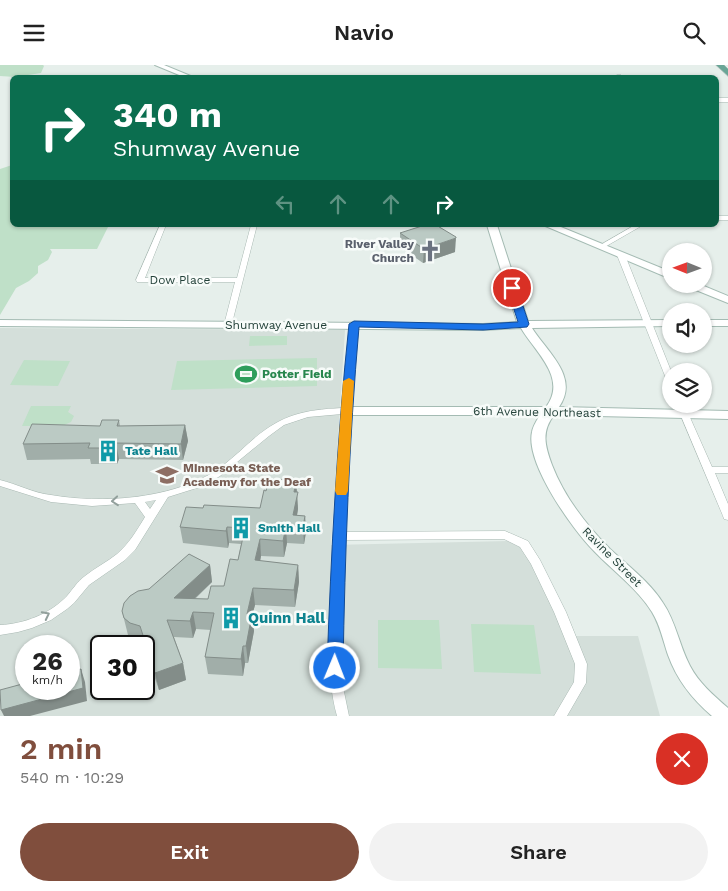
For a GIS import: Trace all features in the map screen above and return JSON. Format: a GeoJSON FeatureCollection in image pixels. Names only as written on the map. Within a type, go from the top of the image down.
{"type":"FeatureCollection","features":[{"type":"Feature","properties":{"kind":"main road"},"geometry":{"type":"LineString","coordinates":[[720,65],[728,74]]}},
{"type":"Feature","properties":{"kind":"street"},"geometry":{"type":"LineString","coordinates":[[158,65],[184,75]]}},
{"type":"Feature","properties":{"kind":"street","name":"Dow Place"},"geometry":{"type":"LineString","coordinates":[[162,227],[140,280],[239,280]]}},
{"type":"Feature","properties":{"kind":"street"},"geometry":{"type":"LineString","coordinates":[[228,325],[253,227]]}},
{"type":"Feature","properties":{"kind":"street","name":"Ravine Street"},"geometry":{"type":"LineString","coordinates":[[493,227],[524,324],[557,372],[561,382],[559,397],[538,429],[538,440],[550,473],[575,520],[598,546],[643,587],[659,609],[671,634],[687,678],[725,716]]}},
{"type":"Feature","properties":{"kind":"street"},"geometry":{"type":"LineString","coordinates":[[553,227],[662,272]]}},
{"type":"Feature","properties":{"kind":"street"},"geometry":{"type":"LineString","coordinates":[[601,247],[636,227]]}},
{"type":"Feature","properties":{"kind":"street"},"geometry":{"type":"LineString","coordinates":[[620,255],[664,363]]}},
{"type":"Feature","properties":{"kind":"street"},"geometry":{"type":"LineString","coordinates":[[711,293],[728,300]]}},
{"type":"Feature","properties":{"kind":"street","name":"Shumway Avenue"},"geometry":{"type":"LineString","coordinates":[[0,323],[354,324],[483,327],[524,324],[662,323]]}},
{"type":"Feature","properties":{"kind":"street"},"geometry":{"type":"LineString","coordinates":[[712,323],[728,323]]}},
{"type":"Feature","properties":{"kind":"street"},"geometry":{"type":"LineString","coordinates":[[343,716],[338,700],[335,668],[339,536],[346,411],[354,324]]}},
{"type":"Feature","properties":{"kind":"street","name":"6th Avenue Northeast"},"geometry":{"type":"LineString","coordinates":[[346,411],[662,409]]}},
{"type":"Feature","properties":{"kind":"street"},"geometry":{"type":"LineString","coordinates":[[0,483],[50,498],[91,503],[164,495],[215,475],[239,459],[274,427],[280,424],[300,416],[346,411]]}},
{"type":"Feature","properties":{"kind":"street"},"geometry":{"type":"LineString","coordinates":[[685,413],[728,515]]}},
{"type":"Feature","properties":{"kind":"street","name":"6th Avenue Northeast"},"geometry":{"type":"LineString","coordinates":[[712,413],[728,415]]}},
{"type":"Feature","properties":{"kind":"street"},"geometry":{"type":"LineString","coordinates":[[710,470],[728,470]]}},
{"type":"Feature","properties":{"kind":"street"},"geometry":{"type":"LineString","coordinates":[[0,630],[12,630],[57,610],[85,582],[129,550],[142,533],[150,516],[164,495]]}},
{"type":"Feature","properties":{"kind":"street"},"geometry":{"type":"LineString","coordinates":[[137,499],[150,516]]}},
{"type":"Feature","properties":{"kind":"street"},"geometry":{"type":"LineString","coordinates":[[339,536],[505,535],[524,544],[536,563],[560,612],[581,664],[580,683],[564,711]]}},
{"type":"Feature","properties":{"kind":"shaded area","name":"Minnesota State Academy for the Deaf"},"geometry":{"type":"Polygon","coordinates":[[[0,328],[345,330],[331,545],[508,541],[524,544],[569,636],[638,636],[660,716],[0,716],[0,328]]]}},
{"type":"Feature","properties":{"kind":"green space"},"geometry":{"type":"Polygon","coordinates":[[[0,65],[44,66],[41,73],[0,76],[0,65]]]}},
{"type":"Feature","properties":{"kind":"green space"},"geometry":{"type":"Polygon","coordinates":[[[10,166],[10,227],[108,227],[97,249],[50,249],[52,252],[48,260],[38,266],[38,273],[29,281],[16,288],[0,315],[0,169],[10,166]]]}},
{"type":"Feature","properties":{"kind":"green space"},"geometry":{"type":"Polygon","coordinates":[[[250,336],[287,336],[287,345],[249,346],[250,336]]]}},
{"type":"Feature","properties":{"kind":"green space","name":"Potter Field"},"geometry":{"type":"Polygon","coordinates":[[[317,358],[317,386],[171,390],[177,361],[317,358]]]}},
{"type":"Feature","properties":{"kind":"green space"},"geometry":{"type":"Polygon","coordinates":[[[24,360],[70,361],[58,386],[10,385],[24,360]]]}},
{"type":"Feature","properties":{"kind":"green space"},"geometry":{"type":"Polygon","coordinates":[[[31,406],[71,406],[68,412],[74,416],[71,422],[62,426],[22,426],[31,406]]]}},
{"type":"Feature","properties":{"kind":"green space"},"geometry":{"type":"Polygon","coordinates":[[[378,620],[439,620],[442,669],[378,668],[378,620]]]}},
{"type":"Feature","properties":{"kind":"green space"},"geometry":{"type":"Polygon","coordinates":[[[471,624],[534,625],[541,674],[474,672],[471,624]]]}},
{"type":"Feature","properties":{"kind":"building"},"geometry":{"type":"Polygon","coordinates":[[[419,227],[439,227],[456,238],[424,249],[400,233],[419,227]]]}},
{"type":"Feature","properties":{"kind":"building"},"geometry":{"type":"Polygon","coordinates":[[[102,420],[119,420],[117,426],[185,425],[181,444],[116,443],[114,448],[88,448],[90,443],[23,444],[32,424],[100,426],[102,420]]]}},
{"type":"Feature","properties":{"kind":"building"},"geometry":{"type":"Polygon","coordinates":[[[269,479],[296,480],[294,492],[298,492],[293,515],[305,516],[303,527],[286,526],[283,541],[260,539],[255,560],[298,565],[294,590],[253,588],[247,614],[252,614],[246,646],[243,646],[241,659],[205,657],[214,613],[193,612],[190,621],[167,620],[183,663],[155,673],[155,635],[143,635],[140,626],[130,623],[124,618],[122,611],[124,603],[138,591],[149,589],[189,554],[210,565],[174,598],[208,599],[211,586],[224,586],[230,559],[238,560],[245,528],[227,527],[226,531],[180,527],[186,507],[203,508],[204,505],[260,508],[264,490],[266,491],[269,479]]]}},
{"type":"Feature","properties":{"kind":"building"},"geometry":{"type":"Polygon","coordinates":[[[80,669],[83,688],[80,689],[80,669]]]}},
{"type":"Feature","properties":{"kind":"building"},"geometry":{"type":"Polygon","coordinates":[[[15,686],[15,700],[38,700],[1,710],[0,690],[15,686]]]}},
{"type":"Feature","properties":{"kind":"slow traffic"},"geometry":{"type":"LineString","coordinates":[[341,491],[349,381]]}},
{"type":"Feature","properties":{"kind":"place","name":"River Valley Church"},"geometry":{"type":"Point","coordinates":[430,251]}},
{"type":"Feature","properties":{"kind":"place","name":"Potter Field"},"geometry":{"type":"Point","coordinates":[246,374]}},
{"type":"Feature","properties":{"kind":"place","name":"Tate Hall"},"geometry":{"type":"Point","coordinates":[108,451]}},
{"type":"Feature","properties":{"kind":"place","name":"Minnesota State Academy for the Deaf"},"geometry":{"type":"Point","coordinates":[167,475]}},
{"type":"Feature","properties":{"kind":"place","name":"Smith Hall"},"geometry":{"type":"Point","coordinates":[241,528]}},
{"type":"Feature","properties":{"kind":"place","name":"Quinn Hall"},"geometry":{"type":"Point","coordinates":[231,618]}},
{"type":"Feature","properties":{"kind":"route"},"geometry":{"type":"LineString","coordinates":[[335,668],[339,536],[346,411],[354,324],[483,327],[524,324],[512,288]]}}]}
